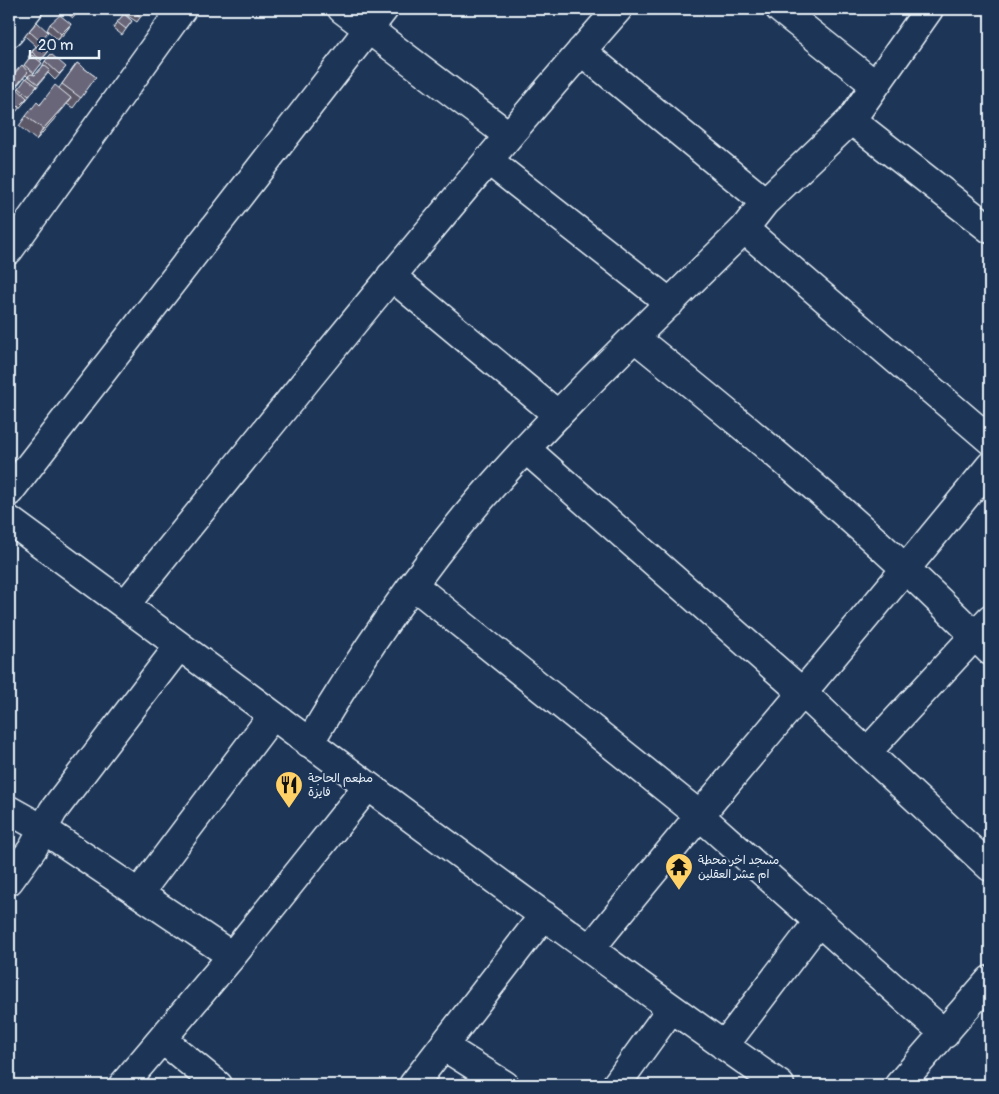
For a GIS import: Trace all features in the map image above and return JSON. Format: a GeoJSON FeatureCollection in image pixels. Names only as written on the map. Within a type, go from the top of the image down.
{"type":"FeatureCollection","features":[{"type":"Feature","properties":{"kind":"street"},"geometry":{"type":"LineString","coordinates":[[9,31],[28,9]]}},
{"type":"Feature","properties":{"kind":"street"},"geometry":{"type":"LineString","coordinates":[[9,250],[182,9]]}},
{"type":"Feature","properties":{"kind":"street"},"geometry":{"type":"LineString","coordinates":[[342,9],[376,19],[508,135]]}},
{"type":"Feature","properties":{"kind":"street"},"geometry":{"type":"LineString","coordinates":[[125,605],[391,276],[508,135],[618,9]]}},
{"type":"Feature","properties":{"kind":"street"},"geometry":{"type":"LineString","coordinates":[[780,9],[874,84]]}},
{"type":"Feature","properties":{"kind":"street"},"geometry":{"type":"LineString","coordinates":[[309,743],[357,663],[413,584],[478,502],[558,415],[744,229],[765,202],[851,120],[874,84],[929,9]]}},
{"type":"Feature","properties":{"kind":"street"},"geometry":{"type":"LineString","coordinates":[[9,492],[376,19]]}},
{"type":"Feature","properties":{"kind":"street"},"geometry":{"type":"LineString","coordinates":[[581,51],[765,202]]}},
{"type":"Feature","properties":{"kind":"street"},"geometry":{"type":"LineString","coordinates":[[851,120],[988,221]]}},
{"type":"Feature","properties":{"kind":"street"},"geometry":{"type":"LineString","coordinates":[[488,160],[670,304]]}},
{"type":"Feature","properties":{"kind":"street"},"geometry":{"type":"LineString","coordinates":[[744,229],[990,440]]}},
{"type":"Feature","properties":{"kind":"street"},"geometry":{"type":"LineString","coordinates":[[391,276],[558,415]]}},
{"type":"Feature","properties":{"kind":"street"},"geometry":{"type":"LineString","coordinates":[[635,338],[774,450],[985,635],[868,751]]}},
{"type":"Feature","properties":{"kind":"street"},"geometry":{"type":"LineString","coordinates":[[527,450],[868,751],[990,867]]}},
{"type":"Feature","properties":{"kind":"street"},"geometry":{"type":"LineString","coordinates":[[591,948],[698,814],[803,693],[990,466]]}},
{"type":"Feature","properties":{"kind":"street"},"geometry":{"type":"LineString","coordinates":[[9,520],[367,787],[591,948],[671,1010],[780,1085]]}},
{"type":"Feature","properties":{"kind":"street"},"geometry":{"type":"LineString","coordinates":[[413,584],[698,814],[944,1034]]}},
{"type":"Feature","properties":{"kind":"street"},"geometry":{"type":"LineString","coordinates":[[9,881],[33,848],[53,811],[179,646]]}},
{"type":"Feature","properties":{"kind":"street"},"geometry":{"type":"LineString","coordinates":[[139,893],[272,716]]}},
{"type":"Feature","properties":{"kind":"street"},"geometry":{"type":"LineString","coordinates":[[123,1085],[163,1040],[232,956],[367,787]]}},
{"type":"Feature","properties":{"kind":"street"},"geometry":{"type":"LineString","coordinates":[[9,810],[43,829],[232,956]]}},
{"type":"Feature","properties":{"kind":"street"},"geometry":{"type":"LineString","coordinates":[[413,1085],[544,915]]}},
{"type":"Feature","properties":{"kind":"street"},"geometry":{"type":"LineString","coordinates":[[724,1046],[818,922]]}},
{"type":"Feature","properties":{"kind":"street"},"geometry":{"type":"LineString","coordinates":[[899,1085],[990,980]]}},
{"type":"Feature","properties":{"kind":"street"},"geometry":{"type":"LineString","coordinates":[[616,1085],[671,1010]]}},
{"type":"Feature","properties":{"kind":"street"},"geometry":{"type":"LineString","coordinates":[[163,1040],[218,1085]]}},
{"type":"Feature","properties":{"kind":"street"},"geometry":{"type":"LineString","coordinates":[[443,1046],[506,1085]]}},
{"type":"Feature","properties":{"kind":"building"},"geometry":{"type":"Polygon","coordinates":[[[72,9],[80,9],[77,13],[72,9]]]}},
{"type":"Feature","properties":{"kind":"building"},"geometry":{"type":"Polygon","coordinates":[[[130,9],[146,9],[141,17],[130,9]]]}},
{"type":"Feature","properties":{"kind":"building"},"geometry":{"type":"Polygon","coordinates":[[[124,14],[132,21],[126,29],[117,22],[124,14]]]}},
{"type":"Feature","properties":{"kind":"building"},"geometry":{"type":"Polygon","coordinates":[[[60,15],[71,24],[61,34],[50,24],[60,15]]]}},
{"type":"Feature","properties":{"kind":"building"},"geometry":{"type":"Polygon","coordinates":[[[37,22],[48,32],[40,41],[29,31],[37,22]]]}},
{"type":"Feature","properties":{"kind":"building"},"geometry":{"type":"Polygon","coordinates":[[[39,44],[48,52],[41,60],[32,52],[39,44]]]}},
{"type":"Feature","properties":{"kind":"building"},"geometry":{"type":"Polygon","coordinates":[[[51,54],[66,67],[59,74],[45,61],[51,54]]]}},
{"type":"Feature","properties":{"kind":"building"},"geometry":{"type":"Polygon","coordinates":[[[32,55],[42,63],[34,73],[24,65],[32,55]]]}},
{"type":"Feature","properties":{"kind":"building"},"geometry":{"type":"Polygon","coordinates":[[[77,63],[96,77],[81,98],[62,84],[77,63]]]}},
{"type":"Feature","properties":{"kind":"building"},"geometry":{"type":"Polygon","coordinates":[[[22,65],[28,72],[17,85],[10,78],[22,65]]]}},
{"type":"Feature","properties":{"kind":"building"},"geometry":{"type":"Polygon","coordinates":[[[44,65],[50,70],[38,84],[28,76],[31,74],[35,75],[44,65]]]}},
{"type":"Feature","properties":{"kind":"building"},"geometry":{"type":"Polygon","coordinates":[[[26,78],[37,86],[29,96],[19,88],[26,78]]]}},
{"type":"Feature","properties":{"kind":"building"},"geometry":{"type":"Polygon","coordinates":[[[9,81],[27,98],[16,109],[9,102],[9,81]]]}},
{"type":"Feature","properties":{"kind":"building"},"geometry":{"type":"Polygon","coordinates":[[[55,85],[71,98],[43,129],[26,116],[37,102],[40,105],[55,85]]]}},
{"type":"Feature","properties":{"kind":"place","name":"مطعم الحاجة فايزة"},"geometry":{"type":"Point","coordinates":[289,809]}},
{"type":"Feature","properties":{"kind":"place","name":"مسجد اخر محطة ام عشر العقلين"},"geometry":{"type":"Point","coordinates":[679,891]}}]}
